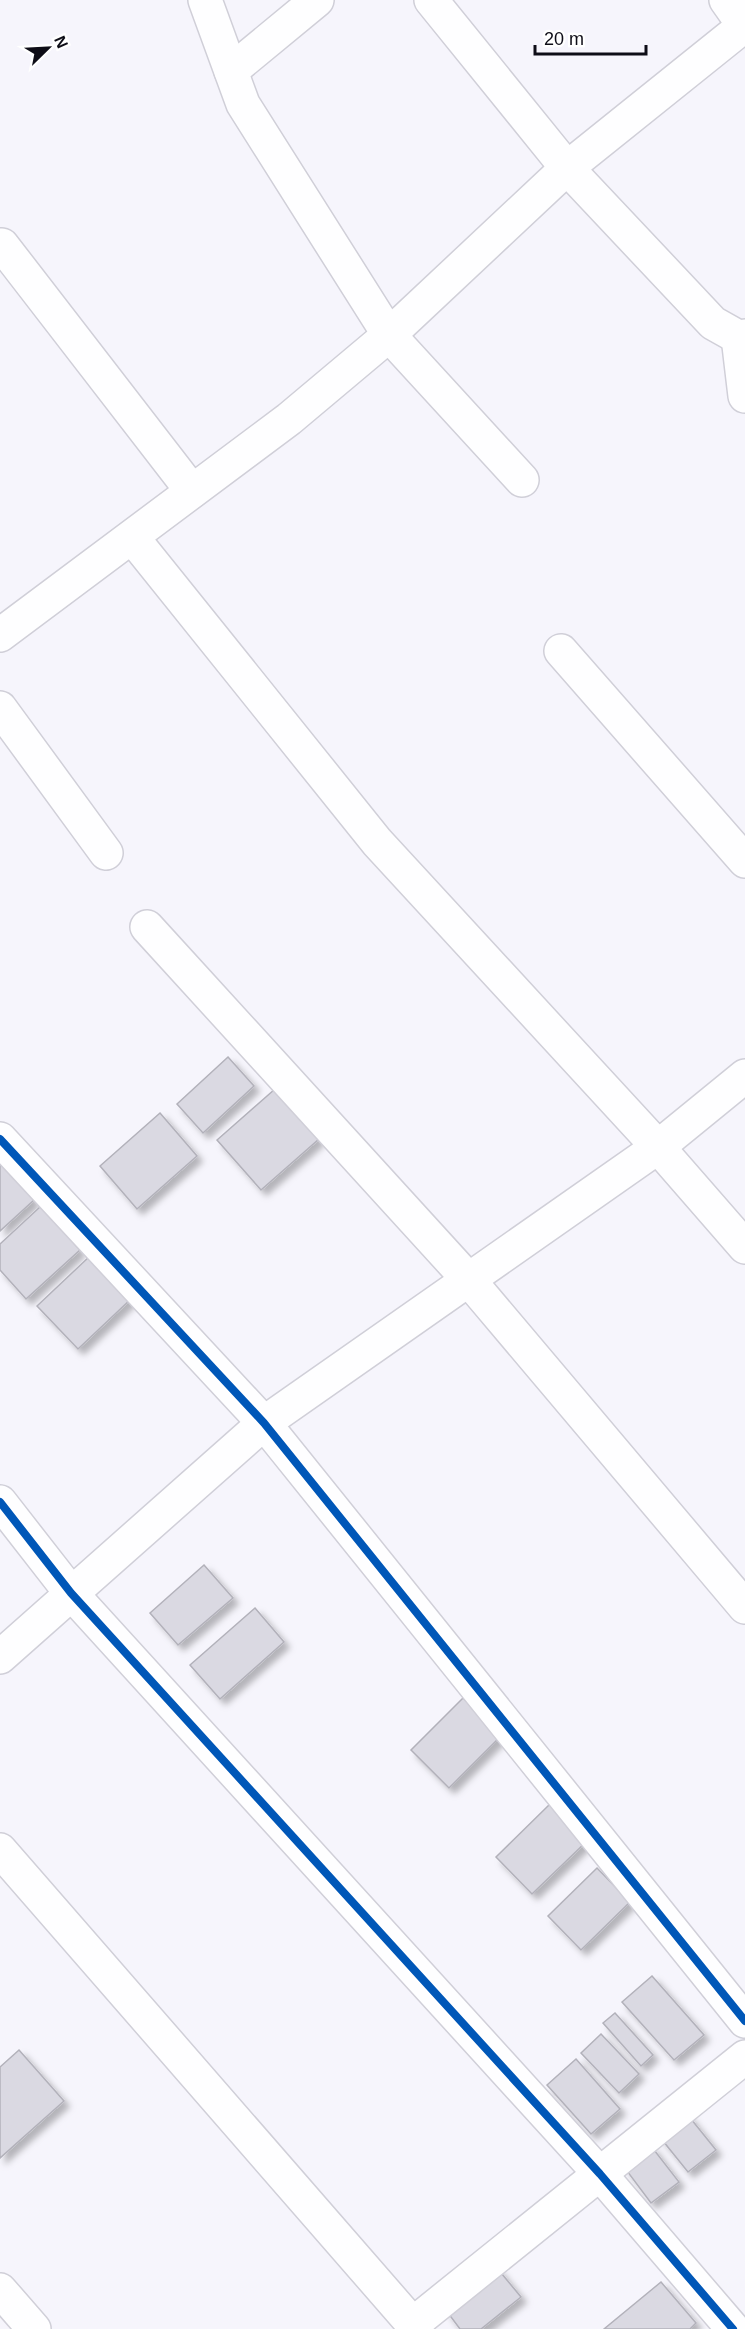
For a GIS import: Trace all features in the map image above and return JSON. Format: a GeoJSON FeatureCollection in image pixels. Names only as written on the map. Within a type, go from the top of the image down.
{"type":"FeatureCollection","features":[{"type":"Feature","properties":{"kind":"street"},"geometry":{"type":"LineString","coordinates":[[205,0],[243,104],[389,335],[522,480]]}},
{"type":"Feature","properties":{"kind":"street"},"geometry":{"type":"LineString","coordinates":[[231,71],[317,0]]}},
{"type":"Feature","properties":{"kind":"street"},"geometry":{"type":"LineString","coordinates":[[431,0],[567,168],[712,323],[741,336],[745,396]]}},
{"type":"Feature","properties":{"kind":"street"},"geometry":{"type":"LineString","coordinates":[[4,624],[132,537],[289,419],[389,335],[567,168],[740,19]]}},
{"type":"Feature","properties":{"kind":"street"},"geometry":{"type":"LineString","coordinates":[[2,245],[192,491]]}},
{"type":"Feature","properties":{"kind":"street"},"geometry":{"type":"LineString","coordinates":[[132,537],[377,842],[658,1148],[745,1248]]}},
{"type":"Feature","properties":{"kind":"street"},"geometry":{"type":"LineString","coordinates":[[561,651],[745,861]]}},
{"type":"Feature","properties":{"kind":"street"},"geometry":{"type":"LineString","coordinates":[[0,708],[106,853]]}},
{"type":"Feature","properties":{"kind":"street"},"geometry":{"type":"LineString","coordinates":[[147,927],[468,1279],[745,1607]]}},
{"type":"Feature","properties":{"kind":"street"},"geometry":{"type":"LineString","coordinates":[[0,1657],[264,1423],[658,1148],[745,1076]]}},
{"type":"Feature","properties":{"kind":"street"},"geometry":{"type":"LineString","coordinates":[[0,1139],[264,1423],[745,2021]]}},
{"type":"Feature","properties":{"kind":"street"},"geometry":{"type":"LineString","coordinates":[[0,1502],[70,1593],[600,2174],[733,2329]]}},
{"type":"Feature","properties":{"kind":"street"},"geometry":{"type":"LineString","coordinates":[[0,1850],[415,2327],[745,2057]]}},
{"type":"Feature","properties":{"kind":"street"},"geometry":{"type":"LineString","coordinates":[[0,2290],[34,2329]]}},
{"type":"Feature","properties":{"kind":"building"},"geometry":{"type":"Polygon","coordinates":[[[228,1057],[254,1086],[203,1133],[177,1104],[228,1057]]]}},
{"type":"Feature","properties":{"kind":"building"},"geometry":{"type":"Polygon","coordinates":[[[275,1089],[319,1139],[261,1190],[217,1140],[275,1089]]]}},
{"type":"Feature","properties":{"kind":"building"},"geometry":{"type":"Polygon","coordinates":[[[160,1113],[197,1156],[137,1209],[100,1166],[160,1113]]]}},
{"type":"Feature","properties":{"kind":"building"},"geometry":{"type":"Polygon","coordinates":[[[2,1164],[34,1200],[0,1231],[0,1166],[2,1164]]]}},
{"type":"Feature","properties":{"kind":"building"},"geometry":{"type":"Polygon","coordinates":[[[41,1206],[80,1250],[26,1299],[0,1270],[0,1244],[41,1206]]]}},
{"type":"Feature","properties":{"kind":"building"},"geometry":{"type":"Polygon","coordinates":[[[91,1255],[132,1298],[78,1349],[37,1306],[91,1255]]]}},
{"type":"Feature","properties":{"kind":"building"},"geometry":{"type":"Polygon","coordinates":[[[204,1565],[233,1598],[178,1645],[150,1613],[204,1565]]]}},
{"type":"Feature","properties":{"kind":"building"},"geometry":{"type":"Polygon","coordinates":[[[255,1608],[284,1642],[220,1699],[190,1665],[255,1608]]]}},
{"type":"Feature","properties":{"kind":"building"},"geometry":{"type":"Polygon","coordinates":[[[463,1698],[501,1736],[449,1788],[411,1750],[463,1698]]]}},
{"type":"Feature","properties":{"kind":"building"},"geometry":{"type":"Polygon","coordinates":[[[551,1803],[587,1841],[532,1894],[496,1857],[551,1803]]]}},
{"type":"Feature","properties":{"kind":"building"},"geometry":{"type":"Polygon","coordinates":[[[597,1868],[630,1902],[581,1950],[548,1916],[597,1868]]]}},
{"type":"Feature","properties":{"kind":"building"},"geometry":{"type":"Polygon","coordinates":[[[652,1976],[704,2035],[674,2060],[622,2002],[652,1976]]]}},
{"type":"Feature","properties":{"kind":"building"},"geometry":{"type":"Polygon","coordinates":[[[615,2013],[653,2055],[641,2066],[603,2023],[615,2013]]]}},
{"type":"Feature","properties":{"kind":"building"},"geometry":{"type":"Polygon","coordinates":[[[601,2034],[639,2074],[619,2093],[581,2053],[601,2034]]]}},
{"type":"Feature","properties":{"kind":"building"},"geometry":{"type":"Polygon","coordinates":[[[19,2050],[64,2101],[0,2158],[0,2067],[19,2050]]]}},
{"type":"Feature","properties":{"kind":"building"},"geometry":{"type":"Polygon","coordinates":[[[576,2059],[620,2109],[591,2134],[547,2085],[576,2059]]]}},
{"type":"Feature","properties":{"kind":"building"},"geometry":{"type":"Polygon","coordinates":[[[687,2114],[716,2150],[688,2172],[659,2136],[687,2114]]]}},
{"type":"Feature","properties":{"kind":"building"},"geometry":{"type":"Polygon","coordinates":[[[651,2146],[679,2182],[651,2203],[624,2167],[651,2146]]]}},
{"type":"Feature","properties":{"kind":"building"},"geometry":{"type":"Polygon","coordinates":[[[497,2268],[521,2297],[481,2329],[460,2329],[445,2309],[497,2268]]]}},
{"type":"Feature","properties":{"kind":"building"},"geometry":{"type":"Polygon","coordinates":[[[661,2282],[696,2323],[690,2329],[604,2329],[661,2282]]]}},
{"type":"Feature","properties":{"kind":"cycle path"},"geometry":{"type":"LineString","coordinates":[[0,1139],[264,1423],[745,2021]]}},
{"type":"Feature","properties":{"kind":"cycle path"},"geometry":{"type":"LineString","coordinates":[[0,1502],[71,1593],[600,2174],[733,2329]]}}]}
